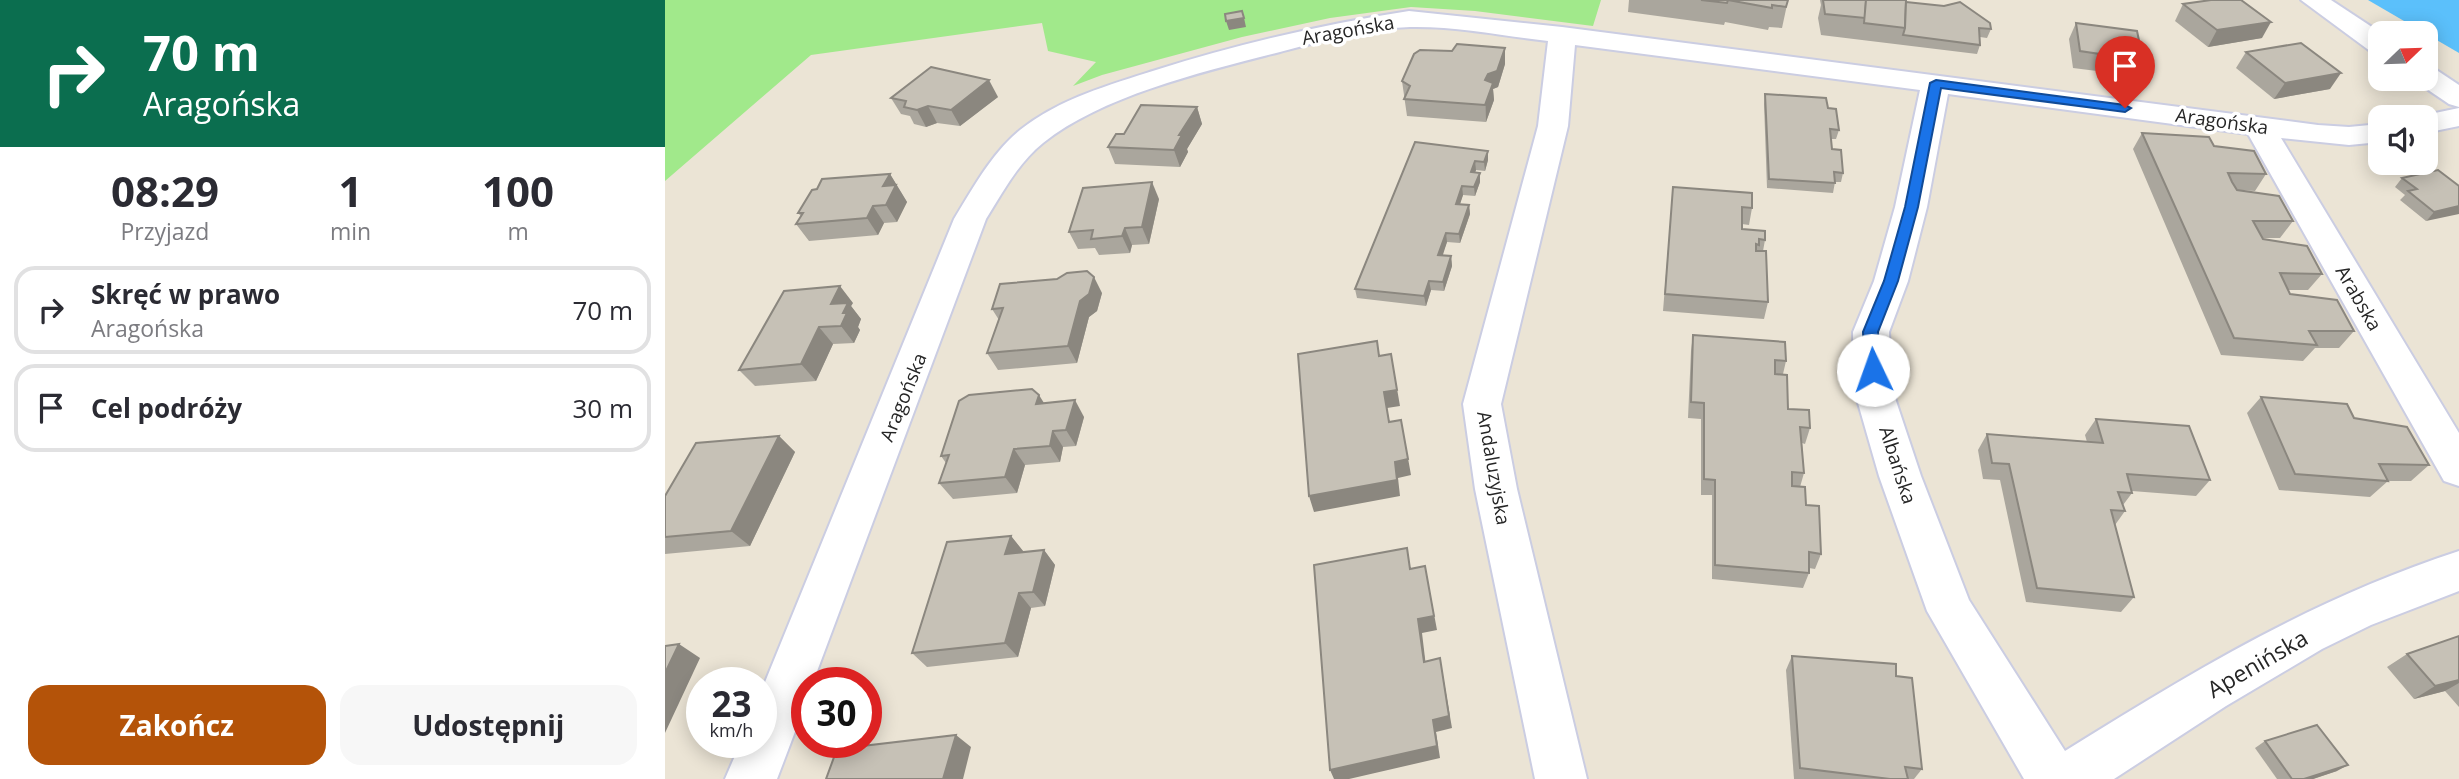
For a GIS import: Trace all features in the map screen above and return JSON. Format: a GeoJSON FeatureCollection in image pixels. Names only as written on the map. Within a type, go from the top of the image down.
{"type":"FeatureCollection","features":[{"type":"Feature","properties":{"kind":"street"},"geometry":{"type":"LineString","coordinates":[[2313,0],[2368,37]]}},
{"type":"Feature","properties":{"kind":"street","name":"Aragońska"},"geometry":{"type":"LineString","coordinates":[[751,779],[935,315],[970,219],[1004,164],[1031,137],[1059,118],[1107,95],[1224,58],[1343,28],[1409,19],[1562,35],[2259,126],[2349,136],[2368,134]]}},
{"type":"Feature","properties":{"kind":"street","name":"Andaluzyjska"},"geometry":{"type":"LineString","coordinates":[[1561,779],[1496,489],[1482,404],[1553,125],[1562,35]]}},
{"type":"Feature","properties":{"kind":"street","name":"Albańska"},"geometry":{"type":"LineString","coordinates":[[1936,83],[1911,207],[1891,281],[1871,332],[1873,389],[1900,477],[1951,611],[2053,779]]}},
{"type":"Feature","properties":{"kind":"street"},"geometry":{"type":"LineString","coordinates":[[2438,83],[2459,97]]}},
{"type":"Feature","properties":{"kind":"street"},"geometry":{"type":"LineString","coordinates":[[2438,121],[2459,117]]}},
{"type":"Feature","properties":{"kind":"street","name":"Arabska"},"geometry":{"type":"LineString","coordinates":[[2259,126],[2459,469]]}},
{"type":"Feature","properties":{"kind":"street","name":"Apenińska"},"geometry":{"type":"LineString","coordinates":[[2068,779],[2247,667],[2347,612],[2424,581],[2459,571]]}},
{"type":"Feature","properties":{"kind":"green space"},"geometry":{"type":"Polygon","coordinates":[[[665,0],[1601,0],[1593,26],[1475,11],[1411,7],[1330,18],[1242,37],[1102,75],[1073,86],[1096,62],[1048,51],[1042,23],[811,55],[665,181],[665,0]]]}},
{"type":"Feature","properties":{"kind":"water"},"geometry":{"type":"Polygon","coordinates":[[[2368,0],[2459,0],[2459,53],[2438,41],[2438,21],[2404,21],[2368,0]]]}},
{"type":"Feature","properties":{"kind":"building"},"geometry":{"type":"Polygon","coordinates":[[[1701,0],[1728,0],[1727,3],[1701,0]]]}},
{"type":"Feature","properties":{"kind":"building"},"geometry":{"type":"Polygon","coordinates":[[[1728,0],[1788,0],[1786,7],[1772,5],[1772,8],[1728,0]]]}},
{"type":"Feature","properties":{"kind":"building"},"geometry":{"type":"Polygon","coordinates":[[[1823,0],[1866,0],[1865,18],[1825,14],[1823,0]]]}},
{"type":"Feature","properties":{"kind":"building"},"geometry":{"type":"Polygon","coordinates":[[[1866,0],[1906,0],[1905,28],[1864,23],[1866,0]]]}},
{"type":"Feature","properties":{"kind":"building"},"geometry":{"type":"Polygon","coordinates":[[[2241,0],[2271,22],[2217,30],[2183,4],[2241,0]]]}},
{"type":"Feature","properties":{"kind":"building"},"geometry":{"type":"Polygon","coordinates":[[[1906,2],[1944,6],[1960,2],[1990,23],[1991,29],[1979,28],[1980,45],[1903,35],[1906,2]]]}},
{"type":"Feature","properties":{"kind":"building"},"geometry":{"type":"Polygon","coordinates":[[[1242,11],[1244,18],[1226,21],[1225,14],[1242,11]]]}},
{"type":"Feature","properties":{"kind":"building"},"geometry":{"type":"Polygon","coordinates":[[[2076,23],[2137,31],[2141,50],[2147,50],[2149,59],[2136,65],[2120,57],[2080,51],[2076,23]]]}},
{"type":"Feature","properties":{"kind":"building"},"geometry":{"type":"Polygon","coordinates":[[[2301,43],[2341,73],[2285,83],[2246,52],[2301,43]]]}},
{"type":"Feature","properties":{"kind":"building"},"geometry":{"type":"Polygon","coordinates":[[[1457,44],[1505,48],[1497,71],[1488,74],[1485,80],[1493,83],[1485,105],[1404,99],[1410,86],[1402,81],[1414,54],[1420,50],[1452,51],[1457,44]]]}},
{"type":"Feature","properties":{"kind":"building"},"geometry":{"type":"Polygon","coordinates":[[[931,67],[989,80],[951,110],[928,106],[917,110],[904,107],[906,101],[891,98],[931,67]]]}},
{"type":"Feature","properties":{"kind":"building"},"geometry":{"type":"Polygon","coordinates":[[[1765,94],[1826,98],[1828,108],[1836,109],[1839,130],[1830,129],[1832,149],[1841,150],[1843,173],[1834,172],[1835,183],[1769,179],[1765,94]]]}},
{"type":"Feature","properties":{"kind":"building"},"geometry":{"type":"Polygon","coordinates":[[[1141,105],[1197,107],[1179,135],[1182,135],[1174,150],[1108,147],[1116,134],[1124,134],[1141,105]]]}},
{"type":"Feature","properties":{"kind":"building"},"geometry":{"type":"Polygon","coordinates":[[[2142,133],[2209,137],[2214,146],[2254,151],[2266,174],[2228,173],[2232,182],[2237,190],[2279,196],[2293,221],[2253,221],[2263,239],[2307,246],[2322,274],[2280,273],[2290,294],[2337,300],[2354,331],[2309,331],[2317,345],[2234,338],[2142,133]]]}},
{"type":"Feature","properties":{"kind":"building"},"geometry":{"type":"Polygon","coordinates":[[[1415,142],[1488,151],[1484,162],[1475,161],[1471,172],[1480,173],[1474,187],[1462,186],[1456,204],[1469,205],[1459,234],[1446,233],[1438,255],[1451,256],[1443,282],[1429,281],[1424,296],[1355,289],[1415,142]]]}},
{"type":"Feature","properties":{"kind":"building"},"geometry":{"type":"Polygon","coordinates":[[[2438,170],[2459,186],[2459,206],[2434,212],[2408,191],[2417,189],[2402,178],[2438,175],[2438,170]]]}},
{"type":"Feature","properties":{"kind":"building"},"geometry":{"type":"Polygon","coordinates":[[[890,174],[883,186],[896,185],[886,205],[873,206],[867,218],[796,224],[803,213],[798,213],[822,179],[890,174]]]}},
{"type":"Feature","properties":{"kind":"building"},"geometry":{"type":"Polygon","coordinates":[[[1152,182],[1142,227],[1125,228],[1122,236],[1091,239],[1093,230],[1069,232],[1083,188],[1152,182]]]}},
{"type":"Feature","properties":{"kind":"building"},"geometry":{"type":"Polygon","coordinates":[[[1673,187],[1752,193],[1752,208],[1742,207],[1742,229],[1765,231],[1765,240],[1759,239],[1756,251],[1766,251],[1768,302],[1665,294],[1673,187]]]}},
{"type":"Feature","properties":{"kind":"building"},"geometry":{"type":"Polygon","coordinates":[[[1087,271],[1094,277],[1089,294],[1080,301],[1068,346],[987,353],[1003,308],[992,309],[1000,284],[1057,279],[1067,273],[1087,271]]]}},
{"type":"Feature","properties":{"kind":"building"},"geometry":{"type":"Polygon","coordinates":[[[840,286],[831,304],[848,303],[841,326],[819,327],[801,364],[739,370],[784,291],[840,286]]]}},
{"type":"Feature","properties":{"kind":"building"},"geometry":{"type":"Polygon","coordinates":[[[1693,335],[1785,342],[1786,361],[1775,360],[1775,374],[1787,375],[1788,409],[1809,410],[1810,428],[1800,427],[1804,473],[1792,472],[1792,486],[1805,487],[1806,505],[1819,506],[1821,554],[1809,552],[1809,573],[1715,565],[1715,480],[1704,479],[1704,403],[1691,402],[1693,335]]]}},
{"type":"Feature","properties":{"kind":"building"},"geometry":{"type":"Polygon","coordinates":[[[1377,341],[1379,356],[1391,354],[1397,390],[1384,392],[1389,422],[1401,420],[1408,459],[1395,462],[1397,480],[1309,496],[1298,354],[1377,341]]]}},
{"type":"Feature","properties":{"kind":"building"},"geometry":{"type":"Polygon","coordinates":[[[1032,389],[1039,395],[1036,404],[1075,400],[1066,430],[1053,431],[1050,446],[1014,449],[1005,477],[939,483],[949,455],[941,456],[959,401],[969,395],[1032,389]]]}},
{"type":"Feature","properties":{"kind":"building"},"geometry":{"type":"Polygon","coordinates":[[[2261,397],[2347,404],[2354,418],[2407,427],[2429,465],[2379,464],[2388,481],[2295,474],[2261,397]]]}},
{"type":"Feature","properties":{"kind":"building"},"geometry":{"type":"Polygon","coordinates":[[[2096,419],[2189,426],[2210,480],[2127,474],[2132,493],[2118,492],[2125,511],[2111,510],[2134,597],[2037,588],[2009,464],[1992,463],[1987,434],[2103,443],[2096,419]]]}},
{"type":"Feature","properties":{"kind":"building"},"geometry":{"type":"Polygon","coordinates":[[[779,436],[731,531],[665,537],[665,496],[696,443],[779,436]]]}},
{"type":"Feature","properties":{"kind":"building"},"geometry":{"type":"Polygon","coordinates":[[[1011,536],[1005,554],[1044,550],[1033,592],[1019,593],[1005,643],[912,653],[947,542],[1011,536]]]}},
{"type":"Feature","properties":{"kind":"building"},"geometry":{"type":"Polygon","coordinates":[[[1407,548],[1410,569],[1425,566],[1434,616],[1418,619],[1424,662],[1440,658],[1449,716],[1433,720],[1437,746],[1330,770],[1314,565],[1407,548]]]}},
{"type":"Feature","properties":{"kind":"building"},"geometry":{"type":"Polygon","coordinates":[[[2459,636],[2459,680],[2435,686],[2407,654],[2459,636]]]}},
{"type":"Feature","properties":{"kind":"building"},"geometry":{"type":"Polygon","coordinates":[[[679,644],[665,673],[665,646],[679,644]]]}},
{"type":"Feature","properties":{"kind":"building"},"geometry":{"type":"Polygon","coordinates":[[[1792,656],[1896,664],[1896,676],[1912,678],[1922,769],[1905,767],[1908,779],[1890,779],[1800,768],[1792,656]]]}},
{"type":"Feature","properties":{"kind":"building"},"geometry":{"type":"Polygon","coordinates":[[[2317,725],[2348,765],[2304,779],[2292,779],[2265,741],[2317,725]]]}},
{"type":"Feature","properties":{"kind":"building"},"geometry":{"type":"Polygon","coordinates":[[[956,735],[943,779],[826,779],[834,758],[882,758],[882,744],[956,735]]]}},
{"type":"Feature","properties":{"kind":"route"},"geometry":{"type":"LineString","coordinates":[[1873,370],[1871,332],[1891,281],[1911,207],[1936,83],[2125,108]]}}]}
